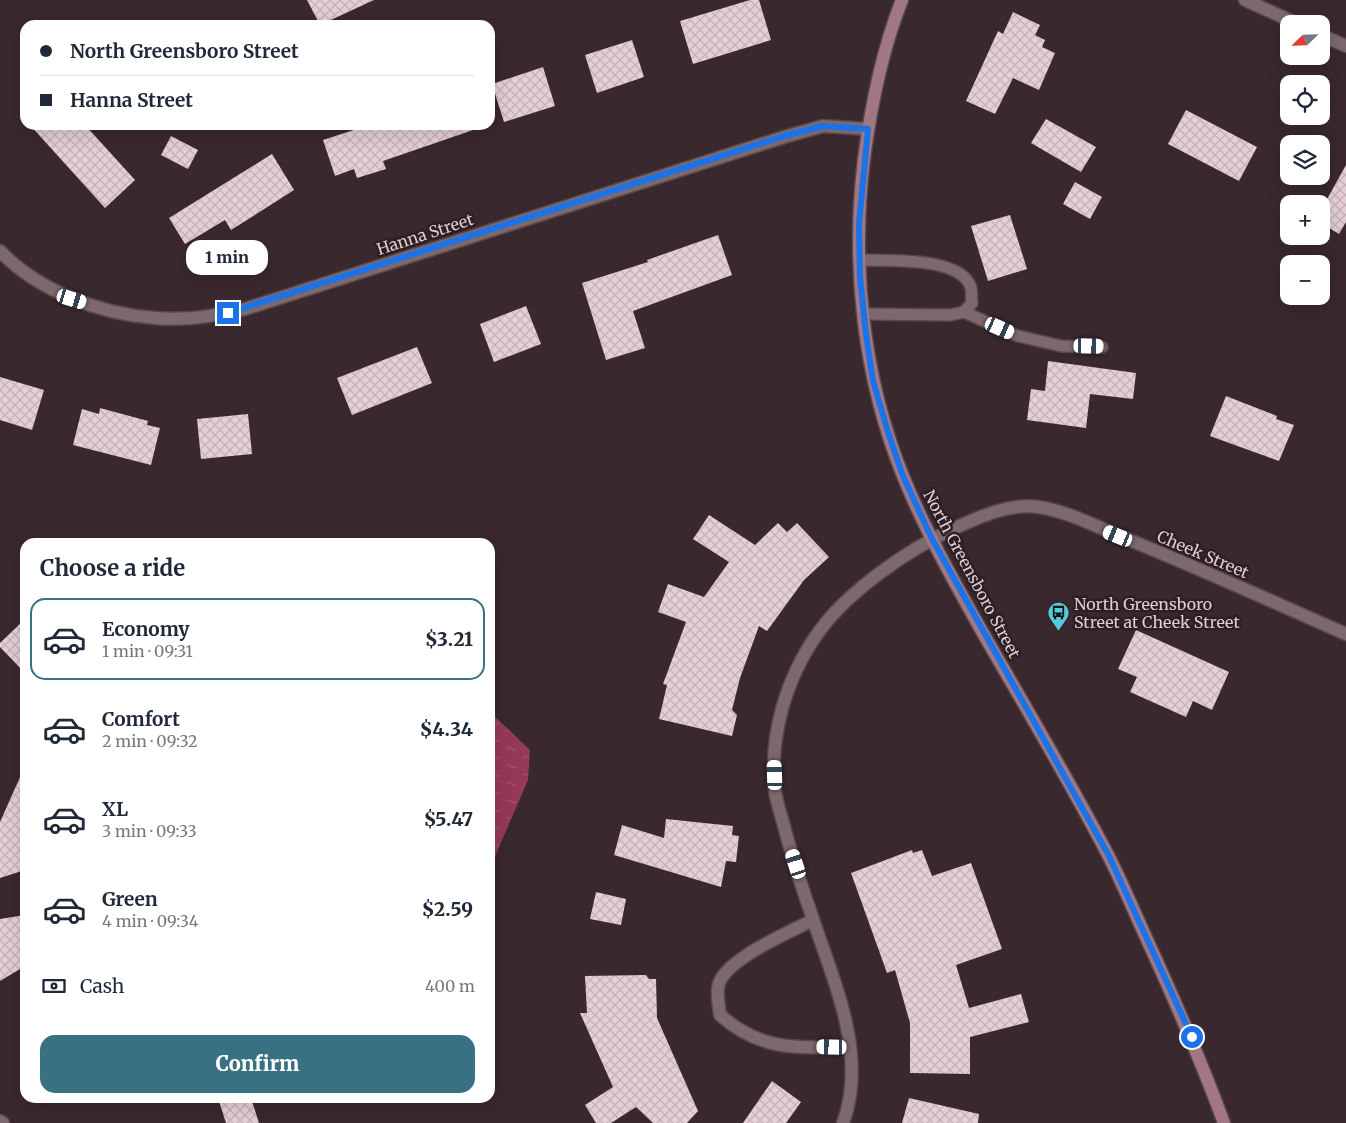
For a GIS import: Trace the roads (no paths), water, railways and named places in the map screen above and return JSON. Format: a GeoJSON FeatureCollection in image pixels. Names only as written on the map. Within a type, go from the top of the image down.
{"type":"FeatureCollection","features":[{"type":"Feature","properties":{"kind":"main road","name":"North Greensboro Street"},"geometry":{"type":"LineString","coordinates":[[902,0],[883,66],[868,129],[862,178],[860,260],[864,314],[873,381],[903,476],[932,539],[1109,856],[1192,1037],[1224,1123]]}},
{"type":"Feature","properties":{"kind":"street"},"geometry":{"type":"LineString","coordinates":[[1245,0],[1280,16]]}},
{"type":"Feature","properties":{"kind":"street"},"geometry":{"type":"LineString","coordinates":[[1330,39],[1346,46]]}},
{"type":"Feature","properties":{"kind":"street","name":"Hanna Street"},"geometry":{"type":"LineString","coordinates":[[0,252],[36,280],[72,299],[107,309],[155,318],[212,316],[245,309],[784,136],[823,126],[868,129]]}},
{"type":"Feature","properties":{"kind":"street","name":"Cheek Street"},"geometry":{"type":"LineString","coordinates":[[843,1123],[850,1104],[849,1048],[845,1017],[836,983],[813,920],[775,793],[776,740],[788,688],[818,633],[852,597],[902,558],[932,539],[994,512],[1015,507],[1038,507],[1064,514],[1190,565],[1346,634]]}},
{"type":"Feature","properties":{"kind":"street"},"geometry":{"type":"LineString","coordinates":[[813,920],[743,957],[725,970],[717,986],[720,1015],[734,1027],[758,1041],[784,1046],[849,1048]]}},
{"type":"Feature","properties":{"kind":"lane"},"geometry":{"type":"LineString","coordinates":[[860,260],[942,265],[960,272],[971,287],[972,303],[964,312]]}},
{"type":"Feature","properties":{"kind":"lane"},"geometry":{"type":"LineString","coordinates":[[864,314],[950,315],[964,312],[1018,336],[1061,346],[1102,347]]}},
{"type":"Feature","properties":{"kind":"water"},"geometry":{"type":"Polygon","coordinates":[[[495,717],[530,750],[528,780],[495,856],[495,717]]]}},
{"type":"Feature","properties":{"kind":"place","name":"North Greensboro Street at Cheek Street"},"geometry":{"type":"Point","coordinates":[1058,632]}}]}
